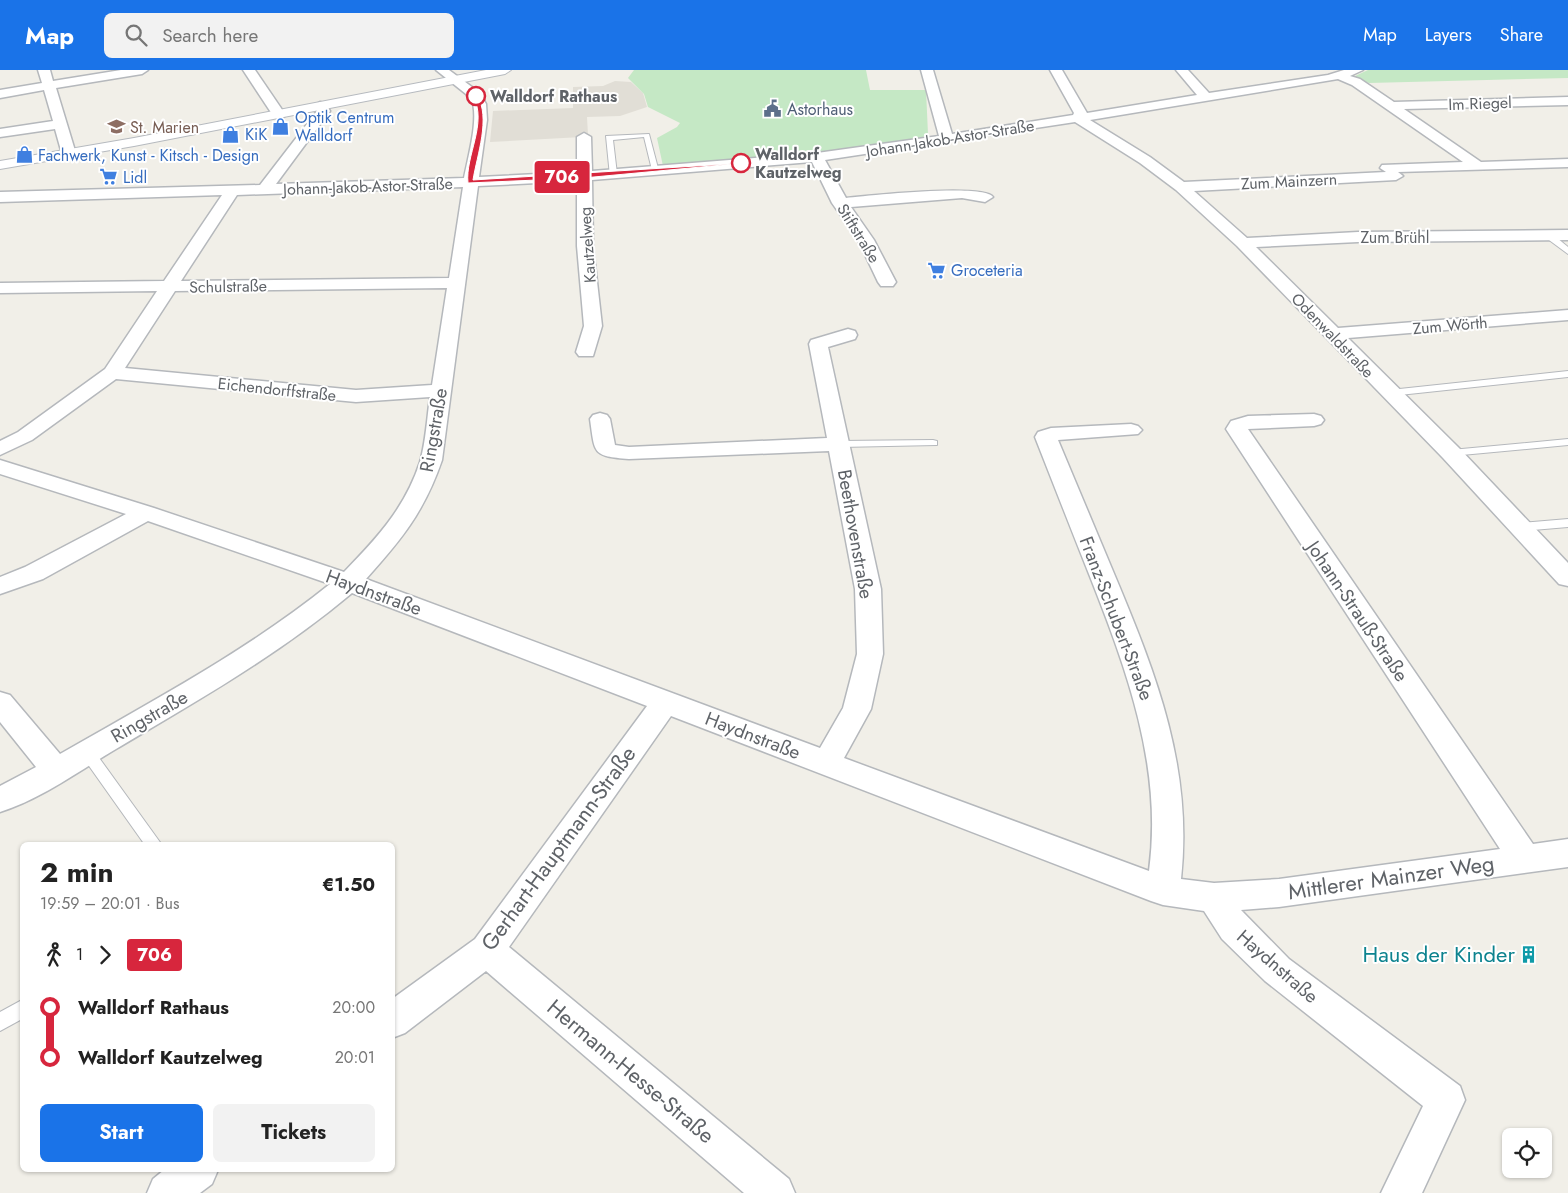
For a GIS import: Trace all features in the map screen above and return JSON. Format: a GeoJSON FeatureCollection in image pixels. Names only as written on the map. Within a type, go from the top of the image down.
{"type":"FeatureCollection","features":[{"type":"Feature","properties":{"kind":"street"},"geometry":{"type":"LineString","coordinates":[[44,70],[69,154]]}},
{"type":"Feature","properties":{"kind":"street"},"geometry":{"type":"LineString","coordinates":[[0,94],[142,70]]}},
{"type":"Feature","properties":{"kind":"street"},"geometry":{"type":"LineString","coordinates":[[249,70],[279,114]]}},
{"type":"Feature","properties":{"kind":"street","name":"Ringstraße"},"geometry":{"type":"LineString","coordinates":[[0,800],[56,770],[237,665],[304,619],[349,582],[393,535],[420,491],[430,460],[480,120],[480,104],[476,96],[442,70]]}},
{"type":"Feature","properties":{"kind":"street"},"geometry":{"type":"LineString","coordinates":[[0,165],[69,154],[505,70]]}},
{"type":"Feature","properties":{"kind":"street"},"geometry":{"type":"LineString","coordinates":[[927,70],[947,139]]}},
{"type":"Feature","properties":{"kind":"street"},"geometry":{"type":"LineString","coordinates":[[1056,70],[1080,113],[1077,118]]}},
{"type":"Feature","properties":{"kind":"street"},"geometry":{"type":"LineString","coordinates":[[1182,70],[1206,98]]}},
{"type":"Feature","properties":{"kind":"street"},"geometry":{"type":"LineString","coordinates":[[1308,70],[1318,79]]}},
{"type":"Feature","properties":{"kind":"street","name":"Johann-Jakob-Astor-Straße"},"geometry":{"type":"LineString","coordinates":[[3,203],[20,197],[232,191],[583,176],[817,157],[947,139],[1206,98],[1340,76],[1357,70]]}},
{"type":"Feature","properties":{"kind":"street","name":"Im Riegel"},"geometry":{"type":"LineString","coordinates":[[1340,76],[1356,82],[1478,166]]}},
{"type":"Feature","properties":{"kind":"street","name":"Im Riegel"},"geometry":{"type":"LineString","coordinates":[[1391,106],[1568,101]]}},
{"type":"Feature","properties":{"kind":"street"},"geometry":{"type":"LineString","coordinates":[[264,189],[324,111],[320,106]]}},
{"type":"Feature","properties":{"kind":"street","name":"Odenwaldstraße"},"geometry":{"type":"LineString","coordinates":[[1077,118],[1145,160],[1181,187],[1243,243],[1451,453],[1568,578]]}},
{"type":"Feature","properties":{"kind":"street"},"geometry":{"type":"LineString","coordinates":[[0,133],[61,124]]}},
{"type":"Feature","properties":{"kind":"street","name":"Kautzelweg"},"geometry":{"type":"LineString","coordinates":[[584,137],[585,246],[594,326],[586,352]]}},
{"type":"Feature","properties":{"kind":"street","name":"Stiftstraße"},"geometry":{"type":"LineString","coordinates":[[817,157],[840,203],[866,240],[887,282]]}},
{"type":"Feature","properties":{"kind":"street"},"geometry":{"type":"LineString","coordinates":[[1478,166],[1568,163]]}},
{"type":"Feature","properties":{"kind":"street","name":"Zum Mainzern"},"geometry":{"type":"LineString","coordinates":[[1181,187],[1478,166]]}},
{"type":"Feature","properties":{"kind":"street"},"geometry":{"type":"LineString","coordinates":[[0,448],[25,436],[112,373],[232,191]]}},
{"type":"Feature","properties":{"kind":"street"},"geometry":{"type":"LineString","coordinates":[[840,203],[962,194],[985,197]]}},
{"type":"Feature","properties":{"kind":"street","name":"Zum Brühl"},"geometry":{"type":"LineString","coordinates":[[1243,243],[1358,237],[1568,235]]}},
{"type":"Feature","properties":{"kind":"street","name":"Schulstraße"},"geometry":{"type":"LineString","coordinates":[[0,288],[456,283]]}},
{"type":"Feature","properties":{"kind":"street","name":"Zum Wörth"},"geometry":{"type":"LineString","coordinates":[[1332,334],[1568,315]]}},
{"type":"Feature","properties":{"kind":"street","name":"Beethovenstraße"},"geometry":{"type":"LineString","coordinates":[[826,764],[857,709],[870,654],[868,589],[840,444],[834,426],[818,344],[848,335]]}},
{"type":"Feature","properties":{"kind":"street","name":"Eichendorffstraße"},"geometry":{"type":"LineString","coordinates":[[112,373],[348,396],[441,390]]}},
{"type":"Feature","properties":{"kind":"street","name":"Beethovenstraße"},"geometry":{"type":"LineString","coordinates":[[600,419],[605,448],[610,451],[629,453],[840,444]]}},
{"type":"Feature","properties":{"kind":"street","name":"Johann-Strauß-Straße"},"geometry":{"type":"LineString","coordinates":[[1314,420],[1248,422],[1238,425],[1237,429],[1524,858]]}},
{"type":"Feature","properties":{"kind":"street","name":"Franz-Schubert-Straße"},"geometry":{"type":"LineString","coordinates":[[1131,430],[1051,434],[1046,437],[1136,661],[1156,724],[1167,787],[1169,858],[1163,891]]}},
{"type":"Feature","properties":{"kind":"street","name":"Haydnstraße"},"geometry":{"type":"LineString","coordinates":[[0,466],[146,512],[349,582],[1163,891],[1214,898],[1234,928],[1277,970],[1446,1100],[1402,1193]]}},
{"type":"Feature","properties":{"kind":"street"},"geometry":{"type":"LineString","coordinates":[[0,586],[34,573],[146,512]]}},
{"type":"Feature","properties":{"kind":"street","name":"Gerhart-Hauptmann-Straße"},"geometry":{"type":"LineString","coordinates":[[395,1019],[487,950],[666,701]]}},
{"type":"Feature","properties":{"kind":"street"},"geometry":{"type":"LineString","coordinates":[[0,702],[56,770]]}},
{"type":"Feature","properties":{"kind":"street","name":"Mittlerer Mainzer Weg"},"geometry":{"type":"LineString","coordinates":[[1214,898],[1279,893],[1568,853]]}},
{"type":"Feature","properties":{"kind":"street","name":"Hermann-Hesse-Straße"},"geometry":{"type":"LineString","coordinates":[[487,950],[775,1193]]}},
{"type":"Feature","properties":{"kind":"street"},"geometry":{"type":"LineString","coordinates":[[167,1193],[195,1172]]}},
{"type":"Feature","properties":{"kind":"lane"},"geometry":{"type":"LineString","coordinates":[[613,174],[609,138],[647,134],[656,170]]}},
{"type":"Feature","properties":{"kind":"lane"},"geometry":{"type":"LineString","coordinates":[[1548,235],[1568,251]]}},
{"type":"Feature","properties":{"kind":"lane"},"geometry":{"type":"LineString","coordinates":[[1390,393],[1568,374]]}},
{"type":"Feature","properties":{"kind":"lane"},"geometry":{"type":"LineString","coordinates":[[1451,453],[1568,442]]}},
{"type":"Feature","properties":{"kind":"lane"},"geometry":{"type":"LineString","coordinates":[[840,444],[933,443]]}},
{"type":"Feature","properties":{"kind":"lane"},"geometry":{"type":"LineString","coordinates":[[1522,527],[1568,523]]}},
{"type":"Feature","properties":{"kind":"lane"},"geometry":{"type":"LineString","coordinates":[[87,752],[152,842]]}},
{"type":"Feature","properties":{"kind":"lane"},"geometry":{"type":"LineString","coordinates":[[0,1022],[20,1010]]}},
{"type":"Feature","properties":{"kind":"shaded area"},"geometry":{"type":"Polygon","coordinates":[[[615,81],[631,82],[643,93],[647,107],[620,116],[587,117],[588,135],[582,137],[490,142],[493,111],[573,108],[573,87],[603,86],[615,81]]]}},
{"type":"Feature","properties":{"kind":"green space"},"geometry":{"type":"Polygon","coordinates":[[[634,70],[866,70],[870,90],[926,90],[928,134],[921,138],[797,155],[663,166],[657,138],[677,127],[680,123],[648,107],[644,94],[628,78],[634,70]]]}},
{"type":"Feature","properties":{"kind":"green space"},"geometry":{"type":"Polygon","coordinates":[[[1368,70],[1568,70],[1568,78],[1369,83],[1353,77],[1368,70]]]}},
{"type":"Feature","properties":{"kind":"bus line","name":"706"},"geometry":{"type":"LineString","coordinates":[[476,96],[480,104],[480,120],[470,182],[583,176],[741,163]]}},
{"type":"Feature","properties":{"kind":"place","name":"Walldorf Rathaus"},"geometry":{"type":"Point","coordinates":[476,96]}},
{"type":"Feature","properties":{"kind":"place","name":"Astorhaus"},"geometry":{"type":"Point","coordinates":[773,109]}},
{"type":"Feature","properties":{"kind":"place","name":"Optik Centrum Walldorf"},"geometry":{"type":"Point","coordinates":[281,126]}},
{"type":"Feature","properties":{"kind":"place","name":"St. Marien"},"geometry":{"type":"Point","coordinates":[116,127]}},
{"type":"Feature","properties":{"kind":"place","name":"KiK"},"geometry":{"type":"Point","coordinates":[231,134]}},
{"type":"Feature","properties":{"kind":"place","name":"Fachwerk, Kunst - Kitsch - Design"},"geometry":{"type":"Point","coordinates":[24,155]}},
{"type":"Feature","properties":{"kind":"place","name":"Walldorf Kautzelweg"},"geometry":{"type":"Point","coordinates":[741,163]}},
{"type":"Feature","properties":{"kind":"place","name":"Lidl"},"geometry":{"type":"Point","coordinates":[109,177]}},
{"type":"Feature","properties":{"kind":"place","name":"Groceteria"},"geometry":{"type":"Point","coordinates":[937,270]}},
{"type":"Feature","properties":{"kind":"place","name":"Haus der Kinder"},"geometry":{"type":"Point","coordinates":[1529,954]}}]}
